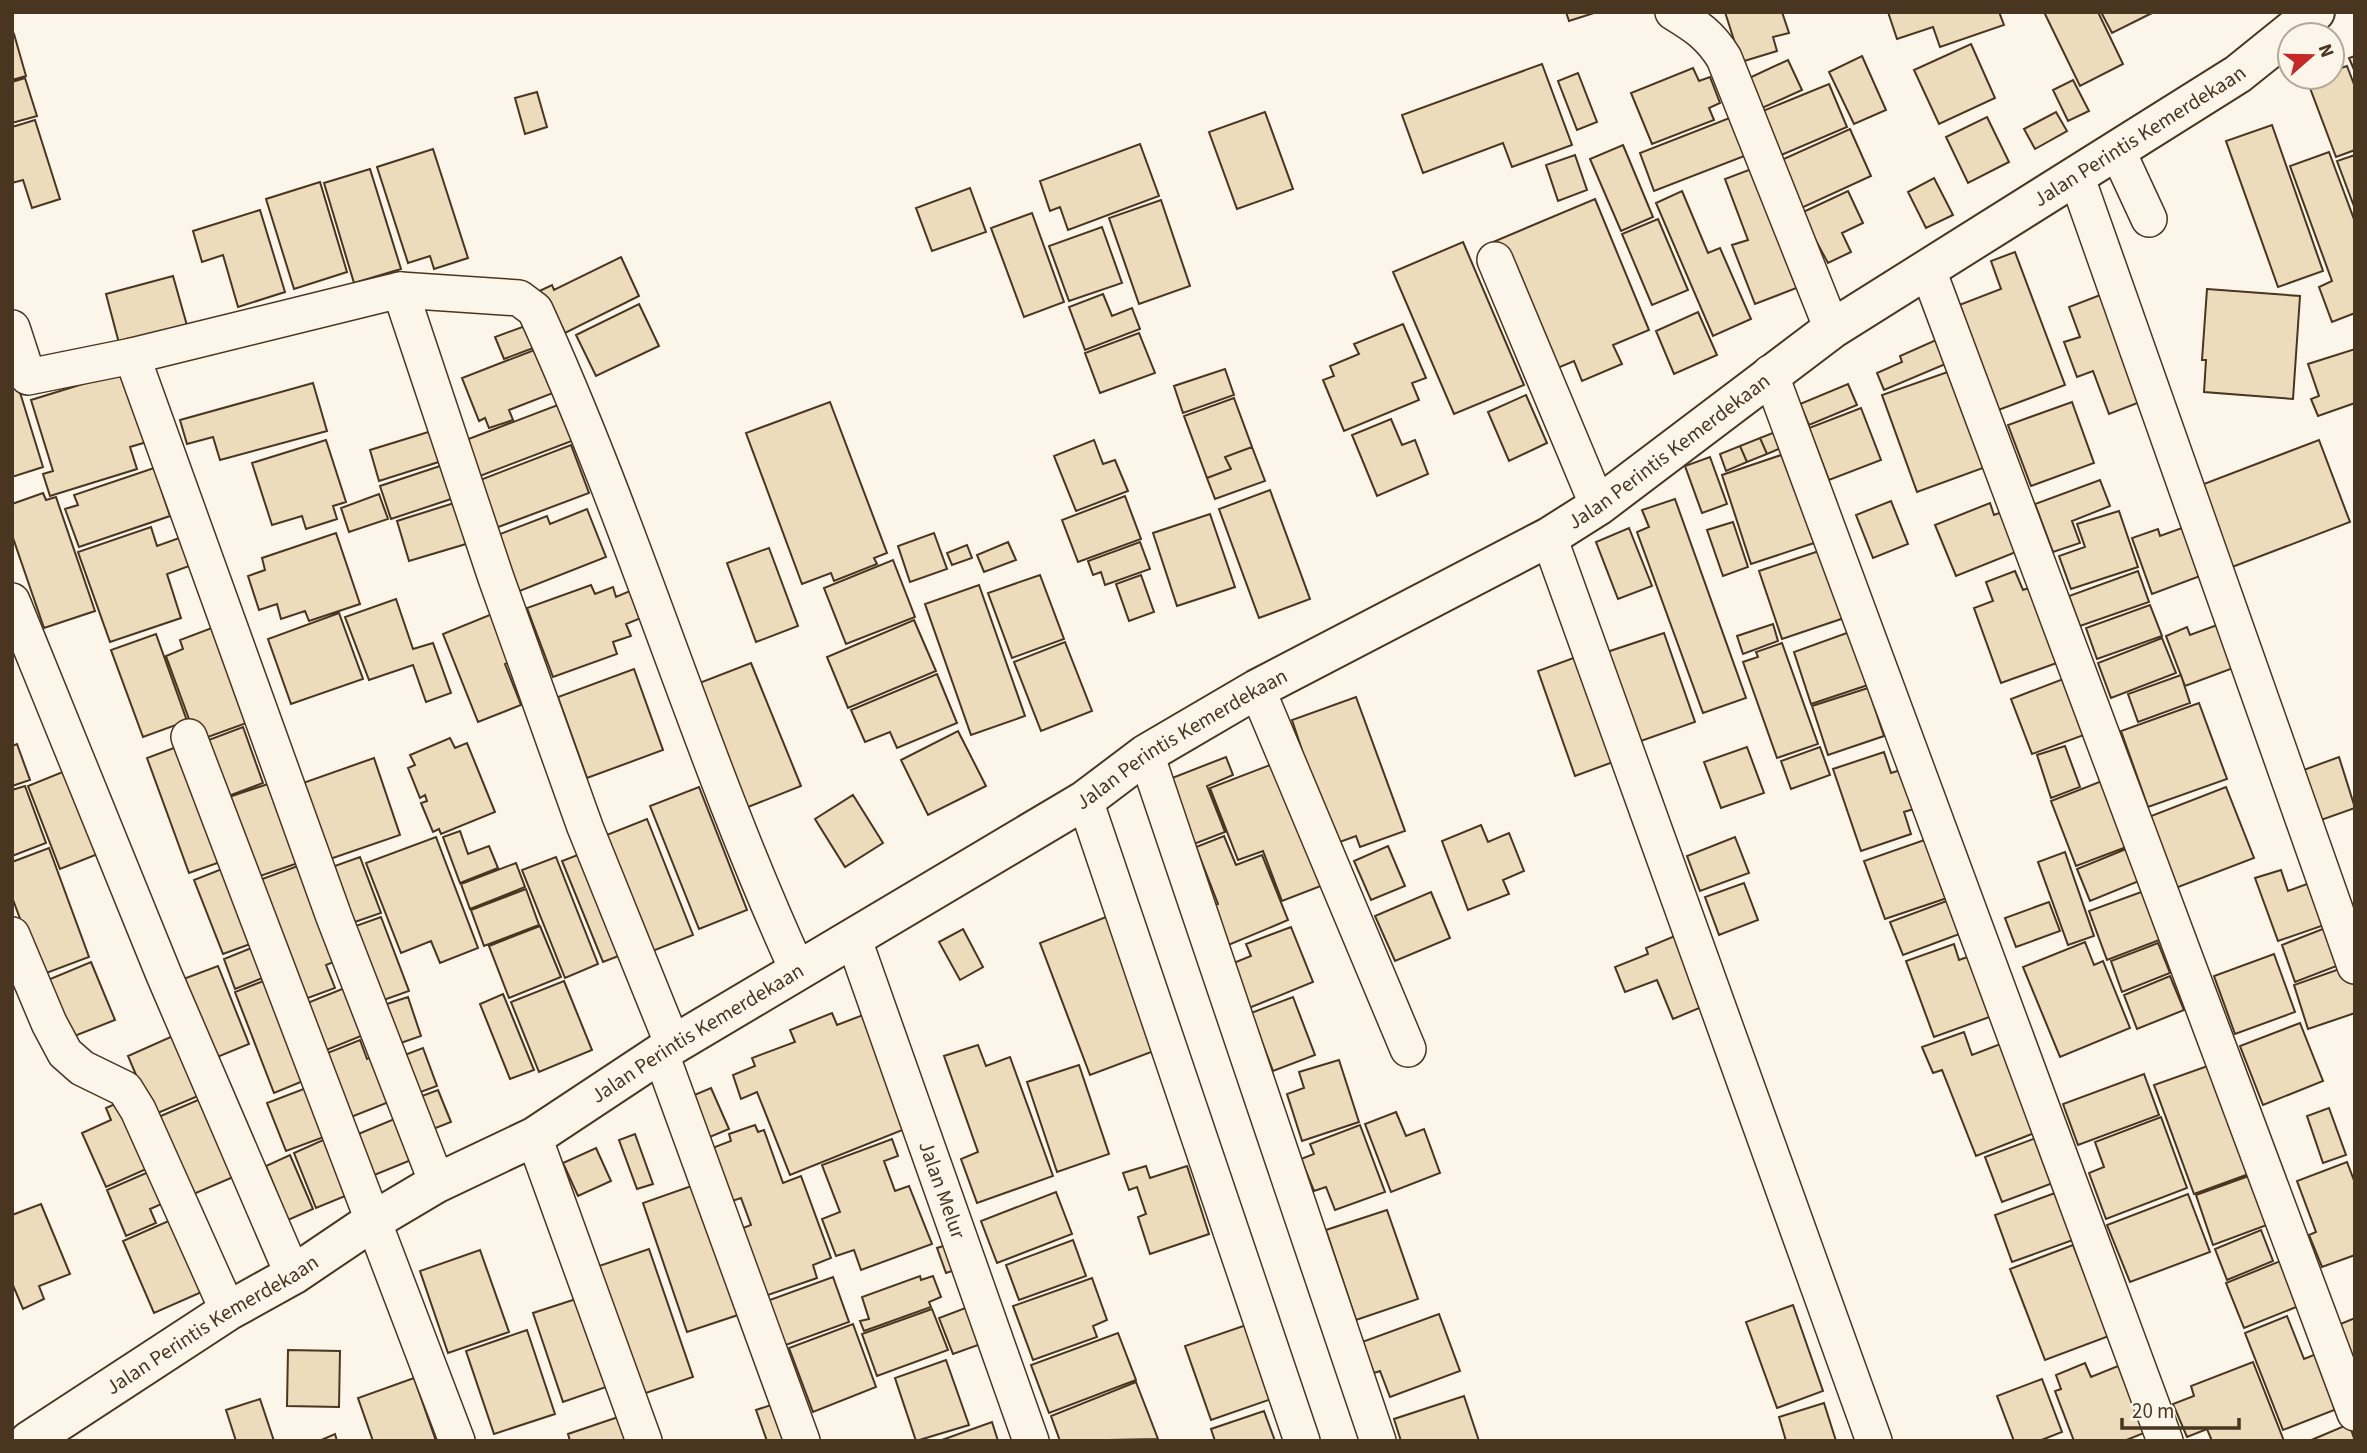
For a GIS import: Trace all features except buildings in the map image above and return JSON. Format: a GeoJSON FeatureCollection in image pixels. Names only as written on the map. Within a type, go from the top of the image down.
{"type":"FeatureCollection","features":[{"type":"Feature","properties":{"kind":"street"},"geometry":{"type":"LineString","coordinates":[[1673,12],[1699,27],[1712,39],[1724,58],[1832,329]]}},
{"type":"Feature","properties":{"kind":"street","name":"Jalan Perintis Kemerdekaan"},"geometry":{"type":"LineString","coordinates":[[29,1441],[228,1311],[293,1275],[373,1221],[437,1184],[534,1137],[667,1050],[1085,800],[1146,754],[1257,689],[1549,537],[1598,506],[1770,373],[1832,329],[2077,178],[2238,74],[2315,12]]}},
{"type":"Feature","properties":{"kind":"street"},"geometry":{"type":"LineString","coordinates":[[2118,152],[2149,219]]}},
{"type":"Feature","properties":{"kind":"street"},"geometry":{"type":"LineString","coordinates":[[2077,178],[2355,966]]}},
{"type":"Feature","properties":{"kind":"street"},"geometry":{"type":"LineString","coordinates":[[1495,260],[1598,506]]}},
{"type":"Feature","properties":{"kind":"street"},"geometry":{"type":"LineString","coordinates":[[1928,270],[2355,1413]]}},
{"type":"Feature","properties":{"kind":"street"},"geometry":{"type":"LineString","coordinates":[[400,290],[496,578],[667,1050],[802,1441]]}},
{"type":"Feature","properties":{"kind":"street"},"geometry":{"type":"LineString","coordinates":[[12,328],[28,377],[132,356],[400,290],[519,298],[535,310],[626,524],[751,867],[798,971]]}},
{"type":"Feature","properties":{"kind":"street"},"geometry":{"type":"LineString","coordinates":[[132,356],[334,917],[437,1184]]}},
{"type":"Feature","properties":{"kind":"street"},"geometry":{"type":"LineString","coordinates":[[1770,373],[2165,1441]]}},
{"type":"Feature","properties":{"kind":"street"},"geometry":{"type":"LineString","coordinates":[[1549,537],[1874,1441]]}},
{"type":"Feature","properties":{"kind":"street"},"geometry":{"type":"LineString","coordinates":[[12,601],[164,975],[293,1275]]}},
{"type":"Feature","properties":{"kind":"street"},"geometry":{"type":"LineString","coordinates":[[1257,689],[1408,1049]]}},
{"type":"Feature","properties":{"kind":"street"},"geometry":{"type":"LineString","coordinates":[[188,737],[457,1441]]}},
{"type":"Feature","properties":{"kind":"street"},"geometry":{"type":"LineString","coordinates":[[1146,754],[1378,1441]]}},
{"type":"Feature","properties":{"kind":"street"},"geometry":{"type":"LineString","coordinates":[[1085,800],[1302,1441]]}},
{"type":"Feature","properties":{"kind":"street"},"geometry":{"type":"LineString","coordinates":[[12,935],[49,1023],[65,1053],[82,1068],[125,1089],[138,1110],[228,1311]]}},
{"type":"Feature","properties":{"kind":"street","name":"Jalan Melur"},"geometry":{"type":"LineString","coordinates":[[853,937],[1031,1441]]}},
{"type":"Feature","properties":{"kind":"street"},"geometry":{"type":"LineString","coordinates":[[534,1137],[644,1441]]}}]}
